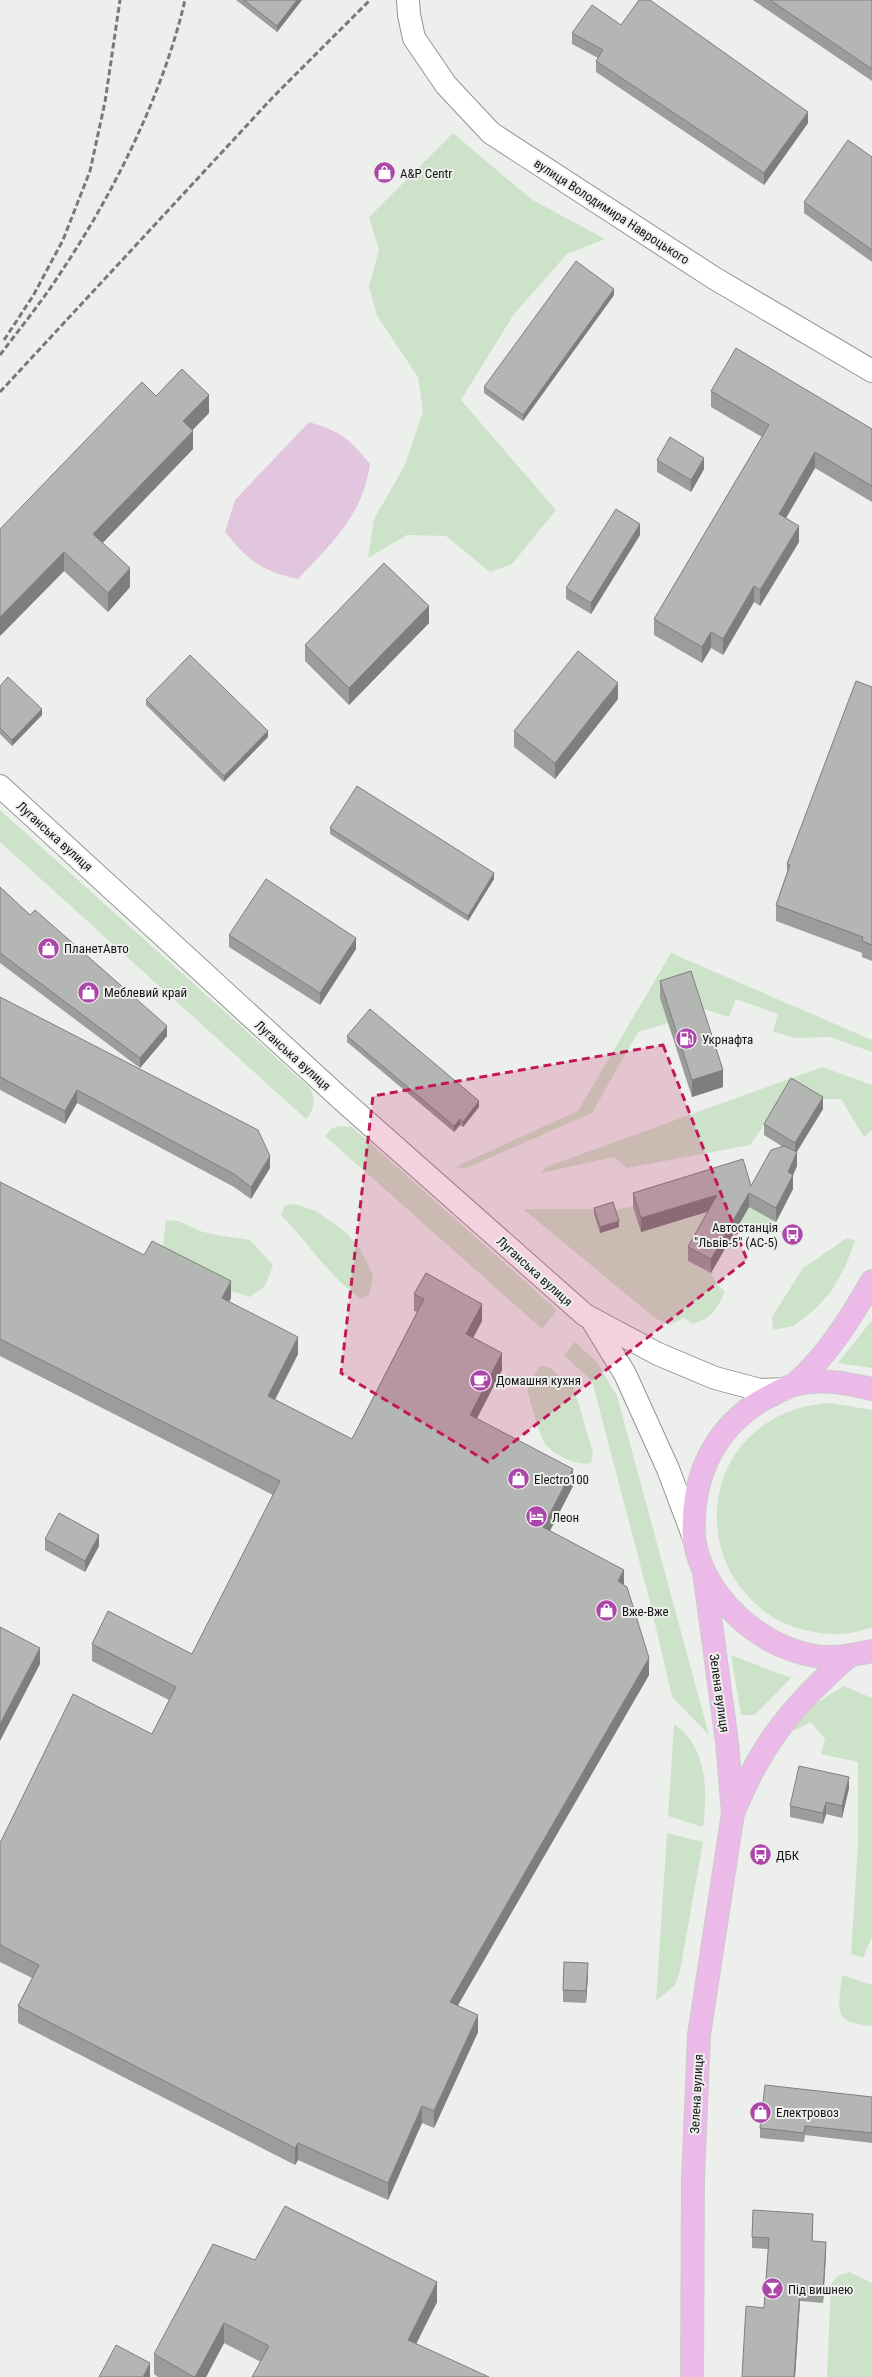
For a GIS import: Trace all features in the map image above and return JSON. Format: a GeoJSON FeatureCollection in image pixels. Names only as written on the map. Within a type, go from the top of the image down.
{"type":"FeatureCollection","features":[{"type":"Feature","properties":{"kind":"main road","name":"вулиця Володимира Навроцького"},"geometry":{"type":"LineString","coordinates":[[408,0],[409,16],[414,38],[446,85],[491,133],[714,278],[872,371]]}},
{"type":"Feature","properties":{"kind":"main road","name":"Луганська вулиця"},"geometry":{"type":"LineString","coordinates":[[0,786],[340,1098],[591,1319],[658,1354],[715,1378],[760,1390],[789,1387]]}},
{"type":"Feature","properties":{"kind":"main road"},"geometry":{"type":"LineString","coordinates":[[872,1281],[828,1350],[812,1370],[789,1387],[756,1402],[727,1427],[710,1452],[697,1489],[694,1538],[704,1572],[731,1610],[761,1634],[800,1652],[831,1657],[872,1651]]}},
{"type":"Feature","properties":{"kind":"main road","name":"Луганська вулиця"},"geometry":{"type":"LineString","coordinates":[[591,1319],[628,1380],[668,1469],[694,1538]]}},
{"type":"Feature","properties":{"kind":"main road"},"geometry":{"type":"LineString","coordinates":[[789,1387],[833,1381],[872,1389]]}},
{"type":"Feature","properties":{"kind":"main road","name":"Зелена вулиця"},"geometry":{"type":"LineString","coordinates":[[704,1572],[727,1742],[733,1814]]}},
{"type":"Feature","properties":{"kind":"main road","name":"Зелена вулиця"},"geometry":{"type":"LineString","coordinates":[[692,2377],[693,2163],[699,2035],[733,1814],[748,1776],[772,1736],[804,1698],[850,1655]]}},
{"type":"Feature","properties":{"kind":"highlighted area"},"geometry":{"type":"Polygon","coordinates":[[[663,1045],[747,1260],[488,1462],[341,1373],[373,1096],[663,1045]]]}},
{"type":"Feature","properties":{"kind":"green space"},"geometry":{"type":"Polygon","coordinates":[[[453,133],[531,199],[605,239],[567,254],[514,314],[461,400],[556,510],[512,564],[490,572],[446,536],[407,535],[368,558],[374,519],[404,467],[423,412],[418,377],[377,316],[369,286],[379,250],[369,217],[453,133]]]}},
{"type":"Feature","properties":{"kind":"green space"},"geometry":{"type":"Polygon","coordinates":[[[0,810],[311,1089],[313,1109],[306,1119],[0,842],[0,810]]]}},
{"type":"Feature","properties":{"kind":"green space"},"geometry":{"type":"Polygon","coordinates":[[[671,953],[872,1040],[872,1052],[830,1037],[793,1038],[773,1031],[778,1014],[736,999],[729,1017],[697,1007],[668,1023],[638,1032],[592,1113],[464,1169],[455,1167],[578,1111],[671,953]]]}},
{"type":"Feature","properties":{"kind":"green space"},"geometry":{"type":"Polygon","coordinates":[[[822,1067],[872,1085],[872,1130],[864,1137],[841,1099],[820,1099],[772,1114],[750,1145],[627,1168],[614,1157],[541,1173],[546,1167],[822,1067]]]}},
{"type":"Feature","properties":{"kind":"green space"},"geometry":{"type":"Polygon","coordinates":[[[341,1126],[352,1127],[557,1310],[542,1329],[325,1136],[332,1128],[341,1126]]]}},
{"type":"Feature","properties":{"kind":"green space"},"geometry":{"type":"Polygon","coordinates":[[[695,1197],[702,1213],[716,1211],[723,1197],[774,1206],[777,1220],[759,1233],[746,1230],[738,1226],[688,1261],[711,1273],[716,1283],[725,1292],[719,1304],[709,1316],[692,1324],[684,1318],[669,1325],[655,1318],[523,1209],[619,1209],[695,1197]]]}},
{"type":"Feature","properties":{"kind":"green space"},"geometry":{"type":"Polygon","coordinates":[[[295,1204],[316,1211],[346,1232],[360,1249],[373,1275],[369,1295],[361,1299],[349,1290],[329,1270],[281,1215],[285,1205],[295,1204]]]}},
{"type":"Feature","properties":{"kind":"green space"},"geometry":{"type":"Polygon","coordinates":[[[166,1220],[178,1221],[200,1231],[216,1235],[250,1240],[273,1265],[265,1286],[250,1297],[228,1290],[178,1265],[163,1245],[166,1220]]]}},
{"type":"Feature","properties":{"kind":"green space"},"geometry":{"type":"Polygon","coordinates":[[[847,1238],[855,1241],[845,1267],[831,1292],[814,1310],[794,1326],[773,1330],[772,1317],[803,1268],[847,1238]]]}},
{"type":"Feature","properties":{"kind":"green space"},"geometry":{"type":"Polygon","coordinates":[[[872,1320],[872,1368],[838,1363],[872,1320]]]}},
{"type":"Feature","properties":{"kind":"green space"},"geometry":{"type":"Polygon","coordinates":[[[575,1342],[597,1362],[617,1396],[709,1735],[672,1697],[650,1602],[592,1381],[564,1355],[575,1342]]]}},
{"type":"Feature","properties":{"kind":"green space"},"geometry":{"type":"Polygon","coordinates":[[[540,1366],[549,1367],[574,1388],[593,1453],[591,1463],[586,1464],[566,1459],[553,1452],[545,1444],[535,1418],[528,1391],[529,1384],[540,1366]]]}},
{"type":"Feature","properties":{"kind":"green space"},"geometry":{"type":"Polygon","coordinates":[[[832,1403],[872,1410],[872,1627],[857,1632],[841,1634],[825,1634],[800,1629],[774,1618],[759,1607],[745,1593],[731,1573],[722,1551],[717,1528],[717,1505],[722,1482],[731,1460],[745,1441],[764,1425],[780,1415],[805,1406],[832,1403]]]}},
{"type":"Feature","properties":{"kind":"green space"},"geometry":{"type":"Polygon","coordinates":[[[731,1655],[791,1678],[755,1715],[741,1715],[731,1655]]]}},
{"type":"Feature","properties":{"kind":"green space"},"geometry":{"type":"Polygon","coordinates":[[[844,1686],[872,1698],[872,1937],[863,1958],[851,1954],[858,1846],[858,1762],[821,1754],[825,1739],[811,1722],[793,1731],[788,1728],[802,1712],[844,1686]]]}},
{"type":"Feature","properties":{"kind":"green space"},"geometry":{"type":"Polygon","coordinates":[[[674,1724],[685,1733],[693,1744],[703,1770],[705,1784],[705,1813],[703,1827],[668,1816],[674,1724]]]}},
{"type":"Feature","properties":{"kind":"green space"},"geometry":{"type":"Polygon","coordinates":[[[667,1833],[703,1842],[680,1971],[675,1985],[656,2001],[667,1833]]]}},
{"type":"Feature","properties":{"kind":"green space"},"geometry":{"type":"Polygon","coordinates":[[[842,1975],[872,1985],[872,2026],[850,2022],[844,2018],[840,2012],[839,2005],[842,1975]]]}},
{"type":"Feature","properties":{"kind":"green space"},"geometry":{"type":"Polygon","coordinates":[[[849,2272],[872,2283],[872,2377],[827,2377],[831,2284],[838,2276],[849,2272]]]}},
{"type":"Feature","properties":{"kind":"shaded area"},"geometry":{"type":"Polygon","coordinates":[[[309,422],[320,425],[344,437],[370,464],[361,498],[353,513],[334,540],[298,579],[274,572],[249,558],[225,532],[235,500],[309,422]]]}},
{"type":"Feature","properties":{"kind":"building"},"geometry":{"type":"Polygon","coordinates":[[[244,0],[297,0],[277,26],[244,0]]]}},
{"type":"Feature","properties":{"kind":"building"},"geometry":{"type":"Polygon","coordinates":[[[639,0],[650,0],[808,112],[764,173],[596,61],[603,50],[572,33],[592,5],[621,25],[639,0]]]}},
{"type":"Feature","properties":{"kind":"building"},"geometry":{"type":"Polygon","coordinates":[[[770,0],[872,0],[872,69],[770,0]]]}},
{"type":"Feature","properties":{"kind":"building"},"geometry":{"type":"Polygon","coordinates":[[[848,140],[872,157],[872,250],[804,202],[848,140]]]}},
{"type":"Feature","properties":{"kind":"building"},"geometry":{"type":"Polygon","coordinates":[[[576,261],[614,289],[523,415],[484,387],[576,261]]]}},
{"type":"Feature","properties":{"kind":"building"},"geometry":{"type":"Polygon","coordinates":[[[736,348],[872,429],[872,486],[815,452],[779,514],[799,526],[760,590],[754,586],[723,639],[711,632],[702,647],[654,619],[769,425],[711,391],[736,348]]]}},
{"type":"Feature","properties":{"kind":"building"},"geometry":{"type":"Polygon","coordinates":[[[182,369],[209,395],[183,421],[193,431],[93,534],[130,568],[108,593],[64,552],[0,617],[0,529],[142,382],[156,396],[182,369]]]}},
{"type":"Feature","properties":{"kind":"building"},"geometry":{"type":"Polygon","coordinates":[[[670,437],[704,458],[691,480],[657,460],[670,437]]]}},
{"type":"Feature","properties":{"kind":"building"},"geometry":{"type":"Polygon","coordinates":[[[616,509],[640,524],[591,603],[566,588],[616,509]]]}},
{"type":"Feature","properties":{"kind":"building"},"geometry":{"type":"Polygon","coordinates":[[[384,563],[429,606],[349,688],[305,645],[384,563]]]}},
{"type":"Feature","properties":{"kind":"building"},"geometry":{"type":"Polygon","coordinates":[[[578,651],[618,683],[555,763],[514,731],[578,651]]]}},
{"type":"Feature","properties":{"kind":"building"},"geometry":{"type":"Polygon","coordinates":[[[190,655],[268,731],[224,776],[146,700],[190,655]]]}},
{"type":"Feature","properties":{"kind":"building"},"geometry":{"type":"Polygon","coordinates":[[[8,677],[42,709],[12,740],[0,728],[0,686],[8,677]]]}},
{"type":"Feature","properties":{"kind":"building"},"geometry":{"type":"Polygon","coordinates":[[[856,681],[872,687],[872,945],[862,941],[863,937],[776,905],[790,865],[787,864],[856,681]]]}},
{"type":"Feature","properties":{"kind":"building"},"geometry":{"type":"Polygon","coordinates":[[[357,786],[494,873],[468,916],[330,828],[357,786]]]}},
{"type":"Feature","properties":{"kind":"building"},"geometry":{"type":"Polygon","coordinates":[[[266,879],[356,938],[320,993],[229,935],[266,879]]]}},
{"type":"Feature","properties":{"kind":"building"},"geometry":{"type":"Polygon","coordinates":[[[0,887],[30,915],[35,910],[167,1026],[140,1058],[0,953],[0,887]]]}},
{"type":"Feature","properties":{"kind":"building"},"geometry":{"type":"Polygon","coordinates":[[[691,971],[723,1070],[692,1080],[660,981],[691,971]]]}},
{"type":"Feature","properties":{"kind":"building"},"geometry":{"type":"Polygon","coordinates":[[[0,997],[258,1130],[270,1156],[251,1187],[234,1174],[77,1090],[65,1111],[0,1077],[0,997]]]}},
{"type":"Feature","properties":{"kind":"building"},"geometry":{"type":"Polygon","coordinates":[[[370,1009],[479,1101],[463,1122],[460,1119],[454,1126],[347,1036],[370,1009]]]}},
{"type":"Feature","properties":{"kind":"building"},"geometry":{"type":"Polygon","coordinates":[[[791,1078],[823,1097],[795,1143],[764,1124],[791,1078]]]}},
{"type":"Feature","properties":{"kind":"building"},"geometry":{"type":"Polygon","coordinates":[[[784,1146],[797,1152],[788,1172],[793,1175],[776,1208],[749,1193],[711,1259],[688,1247],[717,1195],[641,1218],[633,1193],[743,1159],[751,1186],[771,1150],[784,1146]]]}},
{"type":"Feature","properties":{"kind":"building"},"geometry":{"type":"Polygon","coordinates":[[[0,1182],[144,1255],[152,1241],[231,1281],[222,1298],[298,1337],[268,1396],[352,1439],[424,1299],[414,1294],[426,1273],[482,1304],[466,1334],[502,1353],[470,1415],[573,1469],[543,1527],[624,1570],[618,1581],[627,1587],[649,1658],[450,2002],[478,2015],[434,2111],[422,2106],[388,2183],[298,2143],[295,2148],[18,2006],[39,1965],[0,1945],[0,1843],[73,1694],[152,1734],[176,1687],[92,1644],[108,1611],[192,1654],[280,1481],[0,1339],[0,1182]]]}},
{"type":"Feature","properties":{"kind":"building"},"geometry":{"type":"Polygon","coordinates":[[[613,1202],[619,1221],[600,1227],[594,1208],[613,1202]]]}},
{"type":"Feature","properties":{"kind":"building"},"geometry":{"type":"Polygon","coordinates":[[[59,1513],[99,1535],[85,1561],[45,1539],[59,1513]]]}},
{"type":"Feature","properties":{"kind":"building"},"geometry":{"type":"Polygon","coordinates":[[[0,1627],[40,1648],[0,1724],[0,1627]]]}},
{"type":"Feature","properties":{"kind":"building"},"geometry":{"type":"Polygon","coordinates":[[[799,1766],[849,1777],[842,1806],[826,1802],[823,1813],[790,1806],[799,1766]]]}},
{"type":"Feature","properties":{"kind":"building"},"geometry":{"type":"Polygon","coordinates":[[[564,1962],[588,1963],[586,1991],[563,1990],[564,1962]]]}},
{"type":"Feature","properties":{"kind":"building"},"geometry":{"type":"Polygon","coordinates":[[[765,2085],[872,2097],[872,2133],[805,2126],[804,2133],[760,2128],[765,2085]]]}},
{"type":"Feature","properties":{"kind":"building"},"geometry":{"type":"Polygon","coordinates":[[[285,2206],[437,2282],[408,2340],[489,2377],[252,2377],[269,2346],[224,2323],[195,2377],[154,2354],[213,2244],[255,2260],[285,2206]]]}},
{"type":"Feature","properties":{"kind":"building"},"geometry":{"type":"Polygon","coordinates":[[[753,2210],[813,2214],[812,2241],[826,2242],[823,2292],[800,2291],[794,2377],[742,2377],[746,2306],[764,2308],[769,2238],[752,2237],[753,2210]]]}},
{"type":"Feature","properties":{"kind":"building"},"geometry":{"type":"Polygon","coordinates":[[[116,2345],[150,2363],[143,2377],[99,2377],[116,2345]]]}},
{"type":"Feature","properties":{"kind":"railway"},"geometry":{"type":"LineString","coordinates":[[4,340],[33,296],[63,240],[90,171],[105,102],[120,0]]}},
{"type":"Feature","properties":{"kind":"railway"},"geometry":{"type":"LineString","coordinates":[[0,355],[56,280],[82,239],[119,174],[151,105],[176,34],[185,0]]}},
{"type":"Feature","properties":{"kind":"railway"},"geometry":{"type":"LineString","coordinates":[[0,392],[274,96],[370,0]]}},
{"type":"Feature","properties":{"kind":"place","name":"A&P Centr"},"geometry":{"type":"Point","coordinates":[385,173]}},
{"type":"Feature","properties":{"kind":"place","name":"ПланетАвто"},"geometry":{"type":"Point","coordinates":[48,948]}},
{"type":"Feature","properties":{"kind":"place","name":"Меблевий край"},"geometry":{"type":"Point","coordinates":[89,992]}},
{"type":"Feature","properties":{"kind":"place","name":"Укрнафта"},"geometry":{"type":"Point","coordinates":[686,1039]}},
{"type":"Feature","properties":{"kind":"place","name":"Автостанція \"Львів-5\" (АС-5)"},"geometry":{"type":"Point","coordinates":[793,1234]}},
{"type":"Feature","properties":{"kind":"place","name":"Домашня кухня"},"geometry":{"type":"Point","coordinates":[481,1380]}},
{"type":"Feature","properties":{"kind":"place","name":"Electro100"},"geometry":{"type":"Point","coordinates":[519,1479]}},
{"type":"Feature","properties":{"kind":"place","name":"Леон"},"geometry":{"type":"Point","coordinates":[537,1517]}},
{"type":"Feature","properties":{"kind":"place","name":"Вже-Вже"},"geometry":{"type":"Point","coordinates":[606,1611]}},
{"type":"Feature","properties":{"kind":"place","name":"ДБК"},"geometry":{"type":"Point","coordinates":[760,1855]}},
{"type":"Feature","properties":{"kind":"place","name":"Електровоз"},"geometry":{"type":"Point","coordinates":[760,2112]}},
{"type":"Feature","properties":{"kind":"place","name":"Під вишнею"},"geometry":{"type":"Point","coordinates":[773,2289]}}]}
